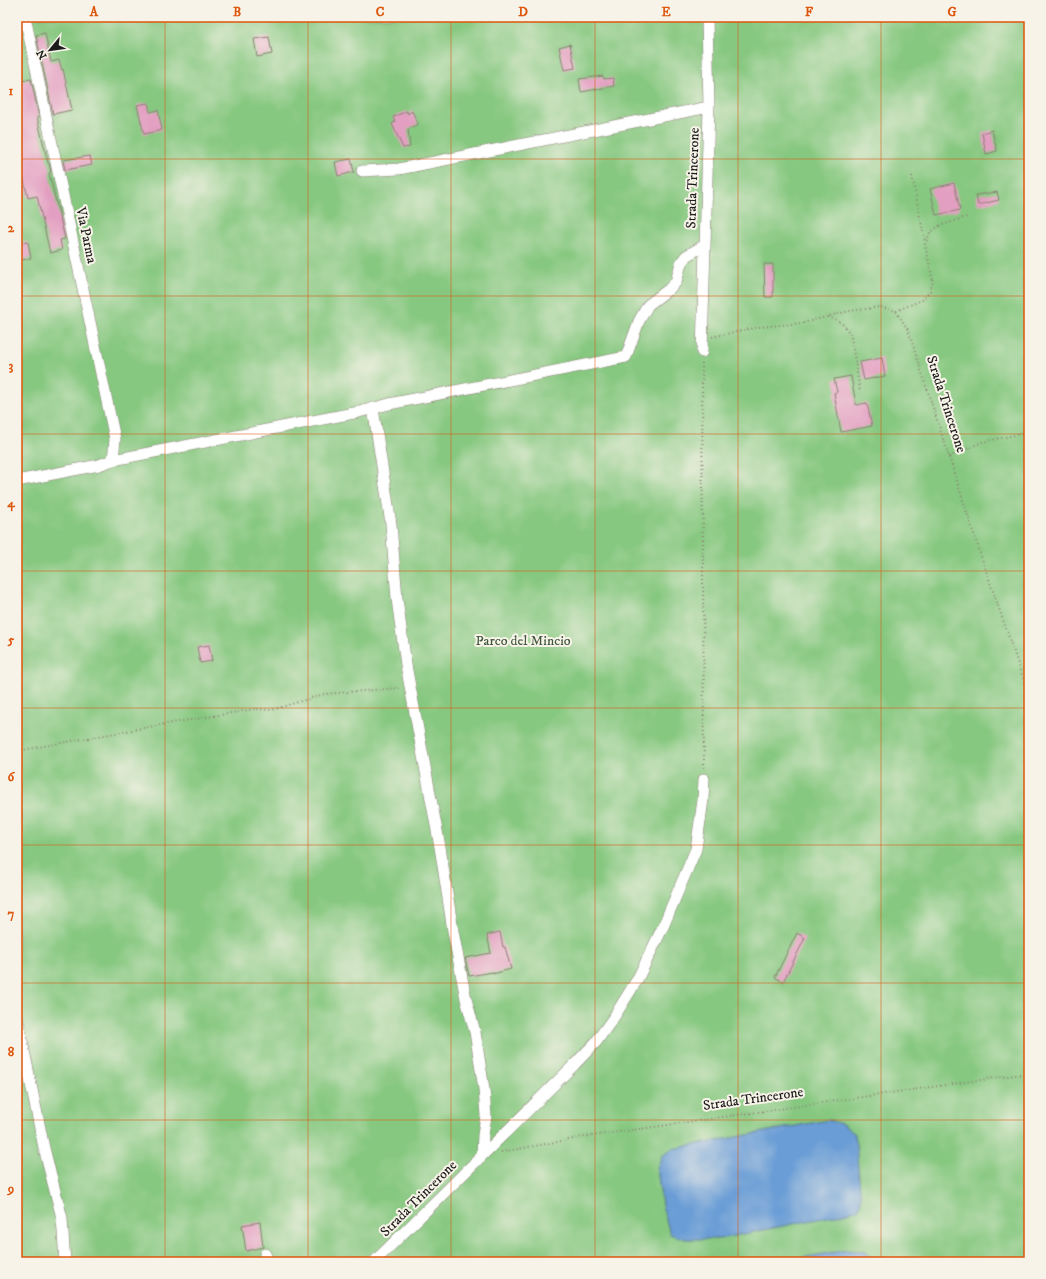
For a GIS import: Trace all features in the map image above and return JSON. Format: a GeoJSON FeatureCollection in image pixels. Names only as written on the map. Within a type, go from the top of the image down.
{"type":"FeatureCollection","features":[{"type":"Feature","properties":{"kind":"street","name":"Via Parma"},"geometry":{"type":"LineString","coordinates":[[25,17],[115,439],[113,460]]}},
{"type":"Feature","properties":{"kind":"street","name":"Strada Trincerone"},"geometry":{"type":"LineString","coordinates":[[702,352],[701,339],[709,107],[707,17]]}},
{"type":"Feature","properties":{"kind":"street"},"geometry":{"type":"LineString","coordinates":[[362,171],[399,169],[709,107]]}},
{"type":"Feature","properties":{"kind":"street"},"geometry":{"type":"LineString","coordinates":[[17,481],[99,465],[113,460],[359,412],[626,356],[639,321],[648,305],[676,282],[681,264],[686,256],[705,245]]}},
{"type":"Feature","properties":{"kind":"street"},"geometry":{"type":"LineString","coordinates":[[373,408],[391,524],[397,599],[406,665],[440,847],[452,931],[466,999],[475,1032],[484,1089],[486,1116],[482,1155]]}},
{"type":"Feature","properties":{"kind":"street","name":"Strada Trincerone"},"geometry":{"type":"LineString","coordinates":[[374,1262],[596,1042],[614,1017],[637,980],[662,929],[696,849],[703,800],[704,780]]}},
{"type":"Feature","properties":{"kind":"street"},"geometry":{"type":"LineString","coordinates":[[17,1016],[44,1148],[62,1218],[65,1262]]}},
{"type":"Feature","properties":{"kind":"path"},"geometry":{"type":"LineString","coordinates":[[701,339],[758,327],[803,323],[849,311],[880,307],[896,311],[922,300],[930,291],[933,280],[912,176]]}},
{"type":"Feature","properties":{"kind":"path"},"geometry":{"type":"LineString","coordinates":[[925,244],[930,233],[939,226],[969,216]]}},
{"type":"Feature","properties":{"kind":"path","name":"Strada Trincerone"},"geometry":{"type":"LineString","coordinates":[[896,311],[908,330],[983,561],[1029,696]]}},
{"type":"Feature","properties":{"kind":"path"},"geometry":{"type":"LineString","coordinates":[[828,317],[840,321],[849,332],[860,391]]}},
{"type":"Feature","properties":{"kind":"path"},"geometry":{"type":"LineString","coordinates":[[702,352],[704,780]]}},
{"type":"Feature","properties":{"kind":"path"},"geometry":{"type":"LineString","coordinates":[[949,457],[982,442],[1029,432]]}},
{"type":"Feature","properties":{"kind":"path"},"geometry":{"type":"LineString","coordinates":[[17,751],[255,709],[272,710],[324,694],[410,687]]}},
{"type":"Feature","properties":{"kind":"path","name":"Strada Trincerone"},"geometry":{"type":"LineString","coordinates":[[482,1155],[584,1137],[1029,1072]]}},
{"type":"Feature","properties":{"kind":"green space","name":"Parco del Mincio"},"geometry":{"type":"Polygon","coordinates":[[[17,17],[1029,17],[1029,1262],[17,1262],[17,17]]]}},
{"type":"Feature","properties":{"kind":"water"},"geometry":{"type":"Polygon","coordinates":[[[828,1120],[842,1124],[855,1134],[861,1200],[859,1208],[847,1213],[719,1239],[685,1239],[670,1234],[662,1205],[657,1168],[662,1156],[672,1149],[828,1120]]]}},
{"type":"Feature","properties":{"kind":"water"},"geometry":{"type":"Polygon","coordinates":[[[847,1250],[866,1252],[874,1262],[777,1262],[847,1250]]]}},
{"type":"Feature","properties":{"kind":"building"},"geometry":{"type":"Polygon","coordinates":[[[45,33],[51,62],[59,60],[62,70],[63,69],[72,110],[53,114],[36,35],[45,33]]]}},
{"type":"Feature","properties":{"kind":"building"},"geometry":{"type":"Polygon","coordinates":[[[269,37],[272,54],[257,57],[254,39],[269,37]]]}},
{"type":"Feature","properties":{"kind":"building"},"geometry":{"type":"Polygon","coordinates":[[[570,44],[575,68],[564,70],[559,47],[570,44]]]}},
{"type":"Feature","properties":{"kind":"building"},"geometry":{"type":"Polygon","coordinates":[[[603,76],[604,79],[613,78],[614,86],[581,92],[579,79],[603,76]]]}},
{"type":"Feature","properties":{"kind":"building"},"geometry":{"type":"Polygon","coordinates":[[[31,79],[39,117],[37,117],[49,163],[51,172],[49,173],[65,239],[60,240],[62,250],[50,253],[37,196],[28,198],[17,155],[17,82],[31,79]]]}},
{"type":"Feature","properties":{"kind":"building"},"geometry":{"type":"Polygon","coordinates":[[[148,103],[150,112],[158,110],[162,130],[144,134],[137,105],[148,103]]]}},
{"type":"Feature","properties":{"kind":"building"},"geometry":{"type":"Polygon","coordinates":[[[407,111],[408,114],[412,111],[418,124],[408,129],[410,147],[403,148],[392,124],[395,122],[393,117],[407,111]]]}},
{"type":"Feature","properties":{"kind":"building"},"geometry":{"type":"Polygon","coordinates":[[[992,130],[997,151],[986,154],[982,133],[992,130]]]}},
{"type":"Feature","properties":{"kind":"building"},"geometry":{"type":"Polygon","coordinates":[[[90,156],[92,165],[65,170],[63,160],[90,156]]]}},
{"type":"Feature","properties":{"kind":"building"},"geometry":{"type":"Polygon","coordinates":[[[351,159],[354,172],[338,176],[335,162],[351,159]]]}},
{"type":"Feature","properties":{"kind":"building"},"geometry":{"type":"Polygon","coordinates":[[[954,183],[960,210],[936,215],[930,189],[954,183]]]}},
{"type":"Feature","properties":{"kind":"building"},"geometry":{"type":"Polygon","coordinates":[[[997,192],[999,200],[978,205],[976,195],[997,192]]]}},
{"type":"Feature","properties":{"kind":"building"},"geometry":{"type":"Polygon","coordinates":[[[28,242],[31,258],[17,261],[17,244],[28,242]]]}},
{"type":"Feature","properties":{"kind":"building"},"geometry":{"type":"Polygon","coordinates":[[[764,264],[773,264],[773,297],[765,297],[764,264]]]}},
{"type":"Feature","properties":{"kind":"building"},"geometry":{"type":"Polygon","coordinates":[[[882,358],[885,376],[864,380],[860,362],[882,358]]]}},
{"type":"Feature","properties":{"kind":"building"},"geometry":{"type":"Polygon","coordinates":[[[851,376],[856,405],[867,403],[872,426],[841,432],[834,393],[837,392],[834,379],[851,376]]]}},
{"type":"Feature","properties":{"kind":"building"},"geometry":{"type":"Polygon","coordinates":[[[209,645],[212,661],[200,663],[197,647],[209,645]]]}},
{"type":"Feature","properties":{"kind":"building"},"geometry":{"type":"Polygon","coordinates":[[[500,932],[503,947],[505,947],[511,969],[493,974],[493,972],[469,976],[465,958],[491,953],[487,935],[500,932]]]}},
{"type":"Feature","properties":{"kind":"building"},"geometry":{"type":"Polygon","coordinates":[[[797,933],[805,938],[783,982],[775,977],[797,933]]]}},
{"type":"Feature","properties":{"kind":"building"},"geometry":{"type":"Polygon","coordinates":[[[260,1222],[263,1247],[246,1251],[242,1225],[260,1222]]]}}]}
